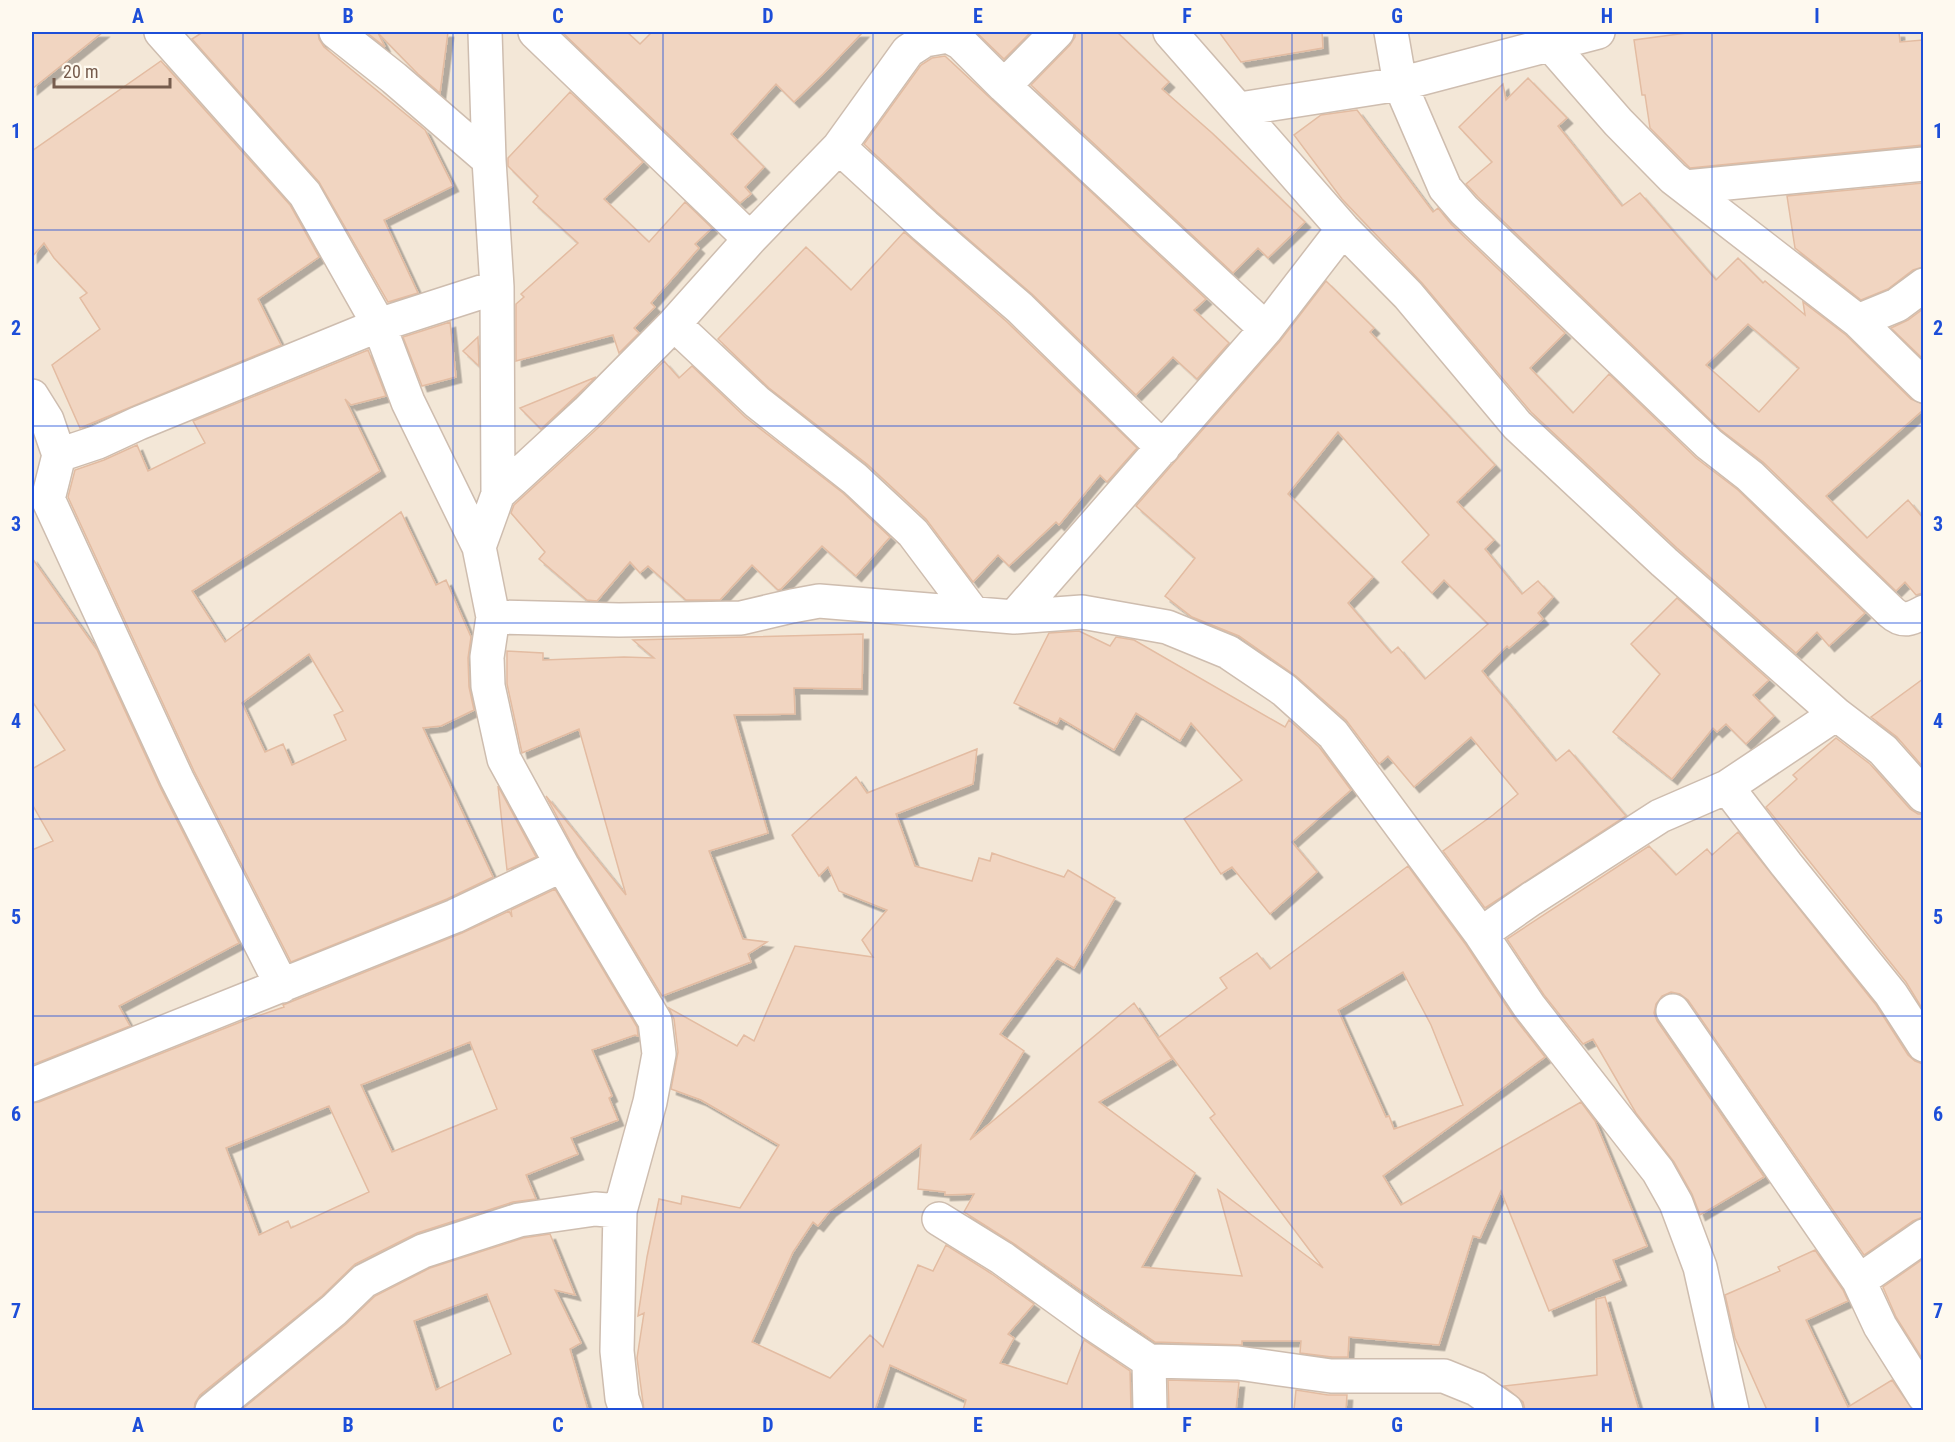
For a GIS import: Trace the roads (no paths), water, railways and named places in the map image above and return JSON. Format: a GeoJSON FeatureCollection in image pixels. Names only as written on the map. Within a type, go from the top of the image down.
{"type":"FeatureCollection","features":[{"type":"Feature","properties":{"kind":"street"},"geometry":{"type":"LineString","coordinates":[[161,32],[306,194],[379,325],[408,402],[479,547],[493,617],[487,657],[488,686],[504,759],[562,865],[655,1021],[659,1054],[656,1073],[620,1211],[617,1351],[622,1398],[626,1410]]}},
{"type":"Feature","properties":{"kind":"street"},"geometry":{"type":"LineString","coordinates":[[336,32],[394,78],[489,160]]}},
{"type":"Feature","properties":{"kind":"street"},"geometry":{"type":"LineString","coordinates":[[479,547],[498,494],[497,287],[489,160],[485,32]]}},
{"type":"Feature","properties":{"kind":"street"},"geometry":{"type":"LineString","coordinates":[[535,32],[750,239]]}},
{"type":"Feature","properties":{"kind":"street"},"geometry":{"type":"LineString","coordinates":[[1004,86],[1057,32]]}},
{"type":"Feature","properties":{"kind":"street"},"geometry":{"type":"LineString","coordinates":[[1170,32],[1343,229],[1408,295],[1517,425],[1664,562],[1836,714],[1883,750],[1923,796]]}},
{"type":"Feature","properties":{"kind":"street"},"geometry":{"type":"LineString","coordinates":[[1391,32],[1400,84],[1445,188],[1464,210],[1709,444],[1750,476],[1891,612],[1898,618],[1908,620],[1923,612]]}},
{"type":"Feature","properties":{"kind":"street"},"geometry":{"type":"LineString","coordinates":[[1240,109],[1400,84],[1598,32]]}},
{"type":"Feature","properties":{"kind":"street"},"geometry":{"type":"LineString","coordinates":[[498,494],[587,412],[674,324],[750,239],[839,147],[908,51],[925,36],[948,36],[961,43],[1004,86],[1266,329]]}},
{"type":"Feature","properties":{"kind":"street"},"geometry":{"type":"LineString","coordinates":[[1550,44],[1618,122],[1673,178],[1858,321],[1923,386]]}},
{"type":"Feature","properties":{"kind":"street"},"geometry":{"type":"LineString","coordinates":[[839,147],[1020,308],[1163,448]]}},
{"type":"Feature","properties":{"kind":"street"},"geometry":{"type":"LineString","coordinates":[[1686,187],[1923,164]]}},
{"type":"Feature","properties":{"kind":"street"},"geometry":{"type":"LineString","coordinates":[[1014,617],[1266,329],[1343,229]]}},
{"type":"Feature","properties":{"kind":"street"},"geometry":{"type":"LineString","coordinates":[[1858,321],[1897,305],[1923,285]]}},
{"type":"Feature","properties":{"kind":"street"},"geometry":{"type":"LineString","coordinates":[[59,455],[98,442],[379,325],[497,287]]}},
{"type":"Feature","properties":{"kind":"street"},"geometry":{"type":"LineString","coordinates":[[674,324],[757,402],[855,479],[913,533],[973,613]]}},
{"type":"Feature","properties":{"kind":"street"},"geometry":{"type":"LineString","coordinates":[[32,396],[47,420],[59,455],[40,507],[282,986]]}},
{"type":"Feature","properties":{"kind":"street"},"geometry":{"type":"LineString","coordinates":[[493,617],[619,620],[741,618],[819,602],[1014,617],[1082,612],[1167,627],[1228,652],[1284,690],[1333,734],[1481,934],[1529,1006],[1640,1146],[1676,1203],[1700,1267],[1732,1410]]}},
{"type":"Feature","properties":{"kind":"street"},"geometry":{"type":"LineString","coordinates":[[1481,934],[1660,816],[1727,787],[1836,714]]}},
{"type":"Feature","properties":{"kind":"street"},"geometry":{"type":"LineString","coordinates":[[1727,787],[1785,864],[1891,994],[1923,1045]]}},
{"type":"Feature","properties":{"kind":"street"},"geometry":{"type":"LineString","coordinates":[[32,1085],[455,916],[562,865]]}},
{"type":"Feature","properties":{"kind":"street"},"geometry":{"type":"LineString","coordinates":[[1673,1011],[1859,1281],[1880,1326],[1923,1396]]}},
{"type":"Feature","properties":{"kind":"street"},"geometry":{"type":"LineString","coordinates":[[212,1410],[334,1310],[364,1281],[423,1251],[519,1220],[595,1209],[620,1211]]}},
{"type":"Feature","properties":{"kind":"street"},"geometry":{"type":"LineString","coordinates":[[939,1219],[1002,1258],[1149,1361],[1238,1363],[1331,1376],[1444,1376],[1476,1389],[1506,1410]]}},
{"type":"Feature","properties":{"kind":"street"},"geometry":{"type":"LineString","coordinates":[[1859,1281],[1923,1236]]}},
{"type":"Feature","properties":{"kind":"street"},"geometry":{"type":"LineString","coordinates":[[1149,1361],[1150,1410]]}}]}
